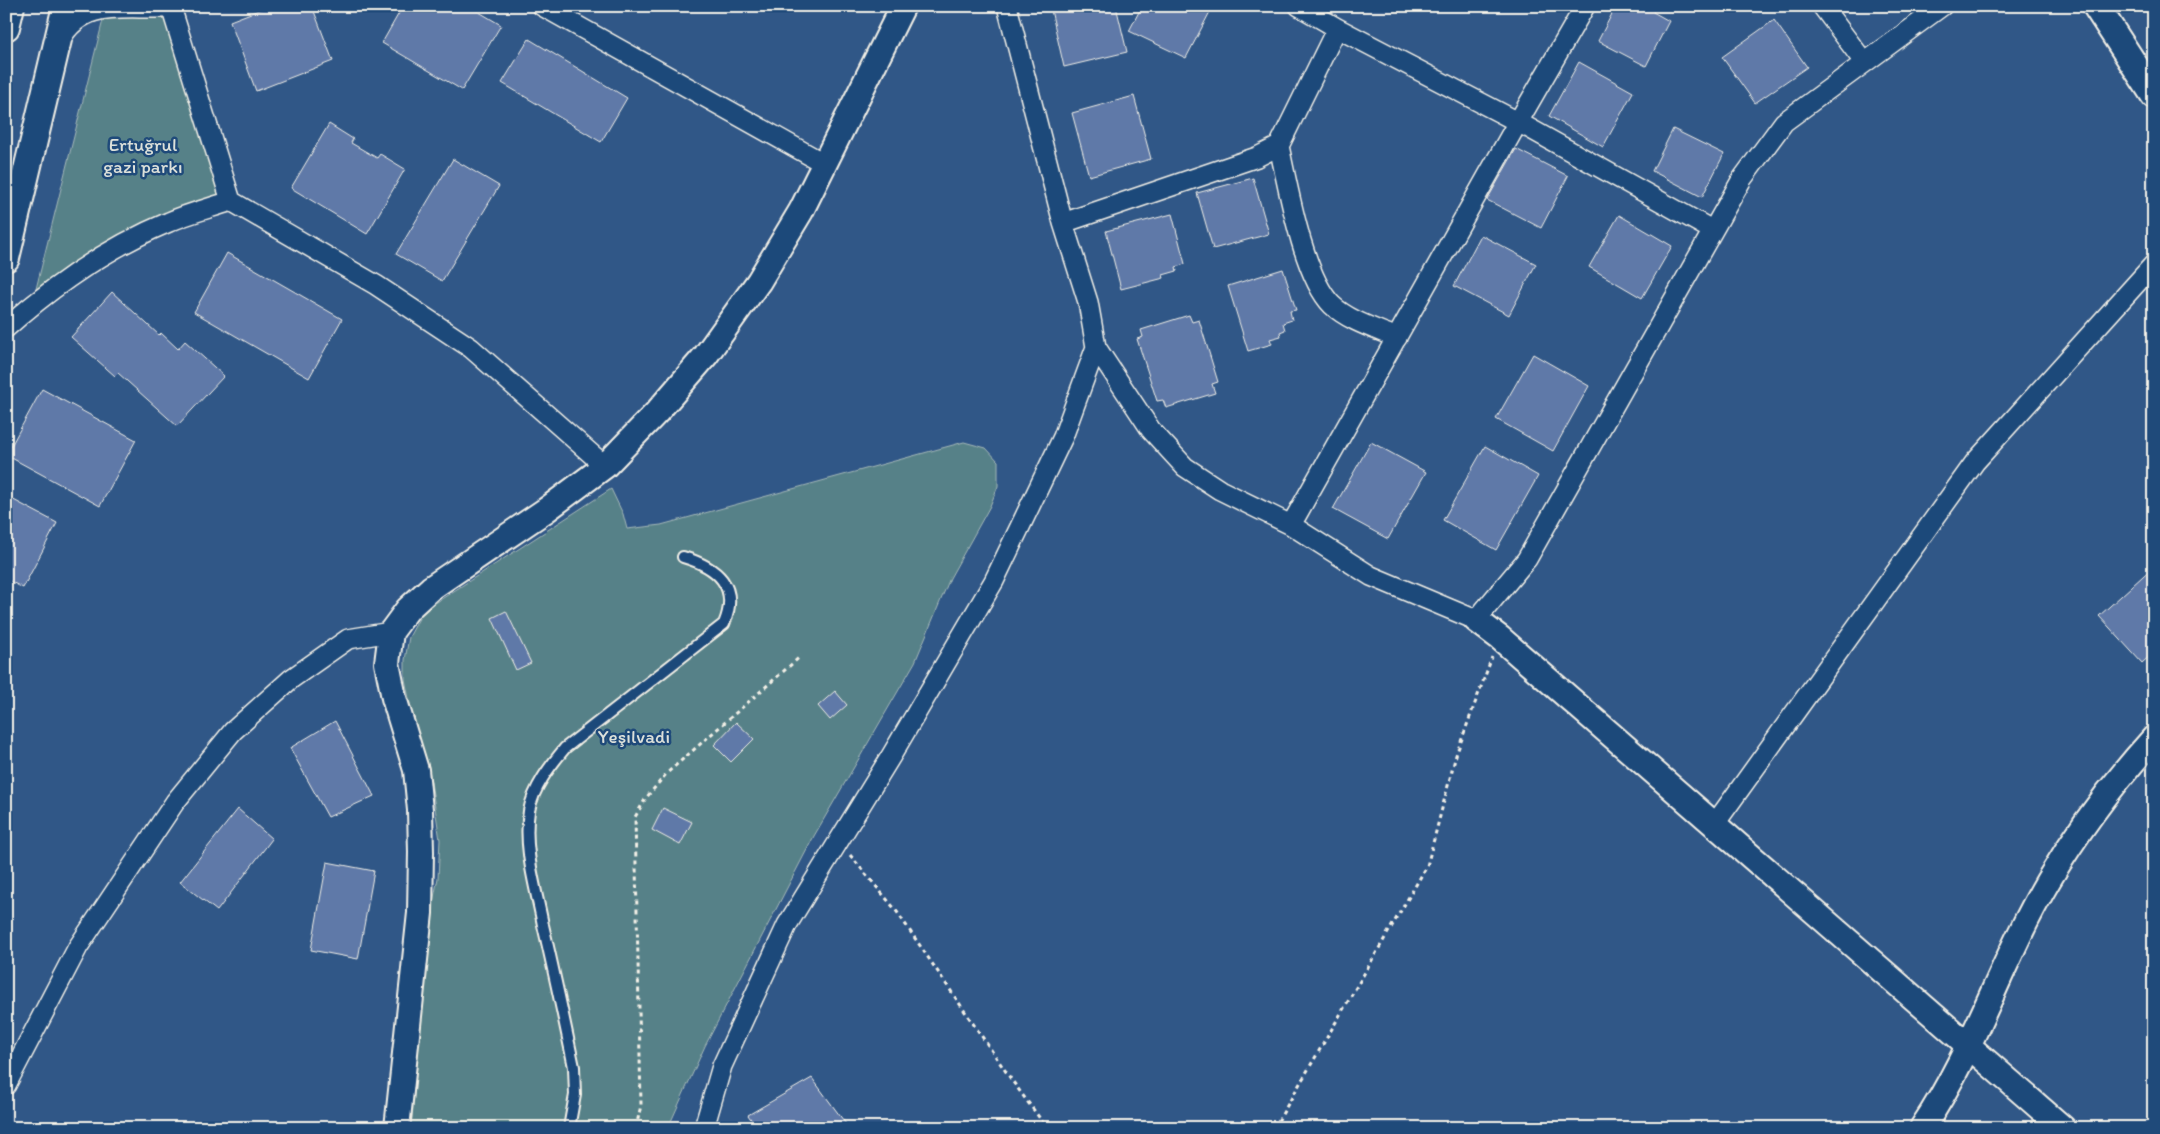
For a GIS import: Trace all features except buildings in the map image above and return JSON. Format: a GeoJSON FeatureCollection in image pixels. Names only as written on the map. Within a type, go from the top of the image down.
{"type":"FeatureCollection","features":[{"type":"Feature","properties":{"kind":"main road"},"geometry":{"type":"LineString","coordinates":[[6,27],[11,6]]}},
{"type":"Feature","properties":{"kind":"main road"},"geometry":{"type":"LineString","coordinates":[[6,258],[66,6]]}},
{"type":"Feature","properties":{"kind":"main road"},"geometry":{"type":"LineString","coordinates":[[2096,6],[2154,95]]}},
{"type":"Feature","properties":{"kind":"street"},"geometry":{"type":"LineString","coordinates":[[542,6],[825,164]]}},
{"type":"Feature","properties":{"kind":"street"},"geometry":{"type":"LineString","coordinates":[[397,1128],[420,913],[421,852],[416,770],[394,698],[387,663],[391,632],[408,608],[431,588],[546,510],[605,466],[657,412],[706,355],[759,281],[801,211],[903,6]]}},
{"type":"Feature","properties":{"kind":"street"},"geometry":{"type":"LineString","coordinates":[[1007,6],[1063,223],[1088,302],[1096,347],[1150,430],[1185,467],[1220,490],[1291,525],[1371,576],[1476,620],[1500,638],[2063,1128]]}},
{"type":"Feature","properties":{"kind":"street"},"geometry":{"type":"LineString","coordinates":[[1299,6],[1337,28],[1518,122],[1712,230]]}},
{"type":"Feature","properties":{"kind":"street"},"geometry":{"type":"LineString","coordinates":[[1291,525],[1585,6]]}},
{"type":"Feature","properties":{"kind":"street"},"geometry":{"type":"LineString","coordinates":[[1822,6],[1864,62]]}},
{"type":"Feature","properties":{"kind":"street"},"geometry":{"type":"LineString","coordinates":[[1476,620],[1527,559],[1712,230],[1742,179],[1784,122],[1942,6]]}},
{"type":"Feature","properties":{"kind":"street"},"geometry":{"type":"LineString","coordinates":[[58,44],[66,29],[78,18],[105,7],[173,7],[231,201],[376,285],[471,348],[605,466]]}},
{"type":"Feature","properties":{"kind":"street"},"geometry":{"type":"LineString","coordinates":[[1063,223],[1257,157],[1279,146],[1337,28]]}},
{"type":"Feature","properties":{"kind":"street"},"geometry":{"type":"LineString","coordinates":[[1279,146],[1303,246],[1317,282],[1332,305],[1361,324],[1397,338]]}},
{"type":"Feature","properties":{"kind":"street"},"geometry":{"type":"LineString","coordinates":[[6,328],[32,305],[80,270],[128,241],[171,221],[231,201]]}},
{"type":"Feature","properties":{"kind":"street"},"geometry":{"type":"LineString","coordinates":[[1714,825],[1975,462],[2154,264]]}},
{"type":"Feature","properties":{"kind":"street"},"geometry":{"type":"LineString","coordinates":[[704,1128],[722,1066],[788,925],[994,581],[1063,437],[1096,347]]}},
{"type":"Feature","properties":{"kind":"street"},"geometry":{"type":"LineString","coordinates":[[6,1084],[78,947],[175,802],[233,731],[291,679],[348,639],[391,632]]}},
{"type":"Feature","properties":{"kind":"street"},"geometry":{"type":"LineString","coordinates":[[1922,1128],[1943,1097],[2047,882],[2089,816],[2154,738]]}},
{"type":"Feature","properties":{"kind":"lane"},"geometry":{"type":"LineString","coordinates":[[569,1128],[575,1095],[574,1067],[531,868],[528,834],[529,810],[551,765],[565,748],[724,624],[730,599],[725,583],[703,563],[683,557]]}},
{"type":"Feature","properties":{"kind":"path"},"geometry":{"type":"LineString","coordinates":[[1274,1128],[1427,866],[1456,755],[1500,638]]}},
{"type":"Feature","properties":{"kind":"path"},"geometry":{"type":"LineString","coordinates":[[636,1128],[641,1105],[635,817],[646,798],[667,773],[801,656]]}},
{"type":"Feature","properties":{"kind":"path"},"geometry":{"type":"LineString","coordinates":[[839,841],[895,909],[1013,1082],[1048,1128]]}},
{"type":"Feature","properties":{"kind":"green space","name":"Ertuğrul gazi parkı"},"geometry":{"type":"Polygon","coordinates":[[[174,6],[231,201],[171,221],[32,305],[106,8],[174,6]]]}},
{"type":"Feature","properties":{"kind":"green space","name":"Yeşilvadi"},"geometry":{"type":"Polygon","coordinates":[[[964,442],[986,448],[998,461],[998,486],[990,506],[950,578],[915,662],[814,836],[705,1046],[668,1128],[411,1128],[424,995],[427,931],[438,878],[440,840],[429,769],[413,718],[405,679],[405,660],[409,637],[423,611],[611,489],[623,514],[627,529],[661,525],[964,442]]]}}]}
